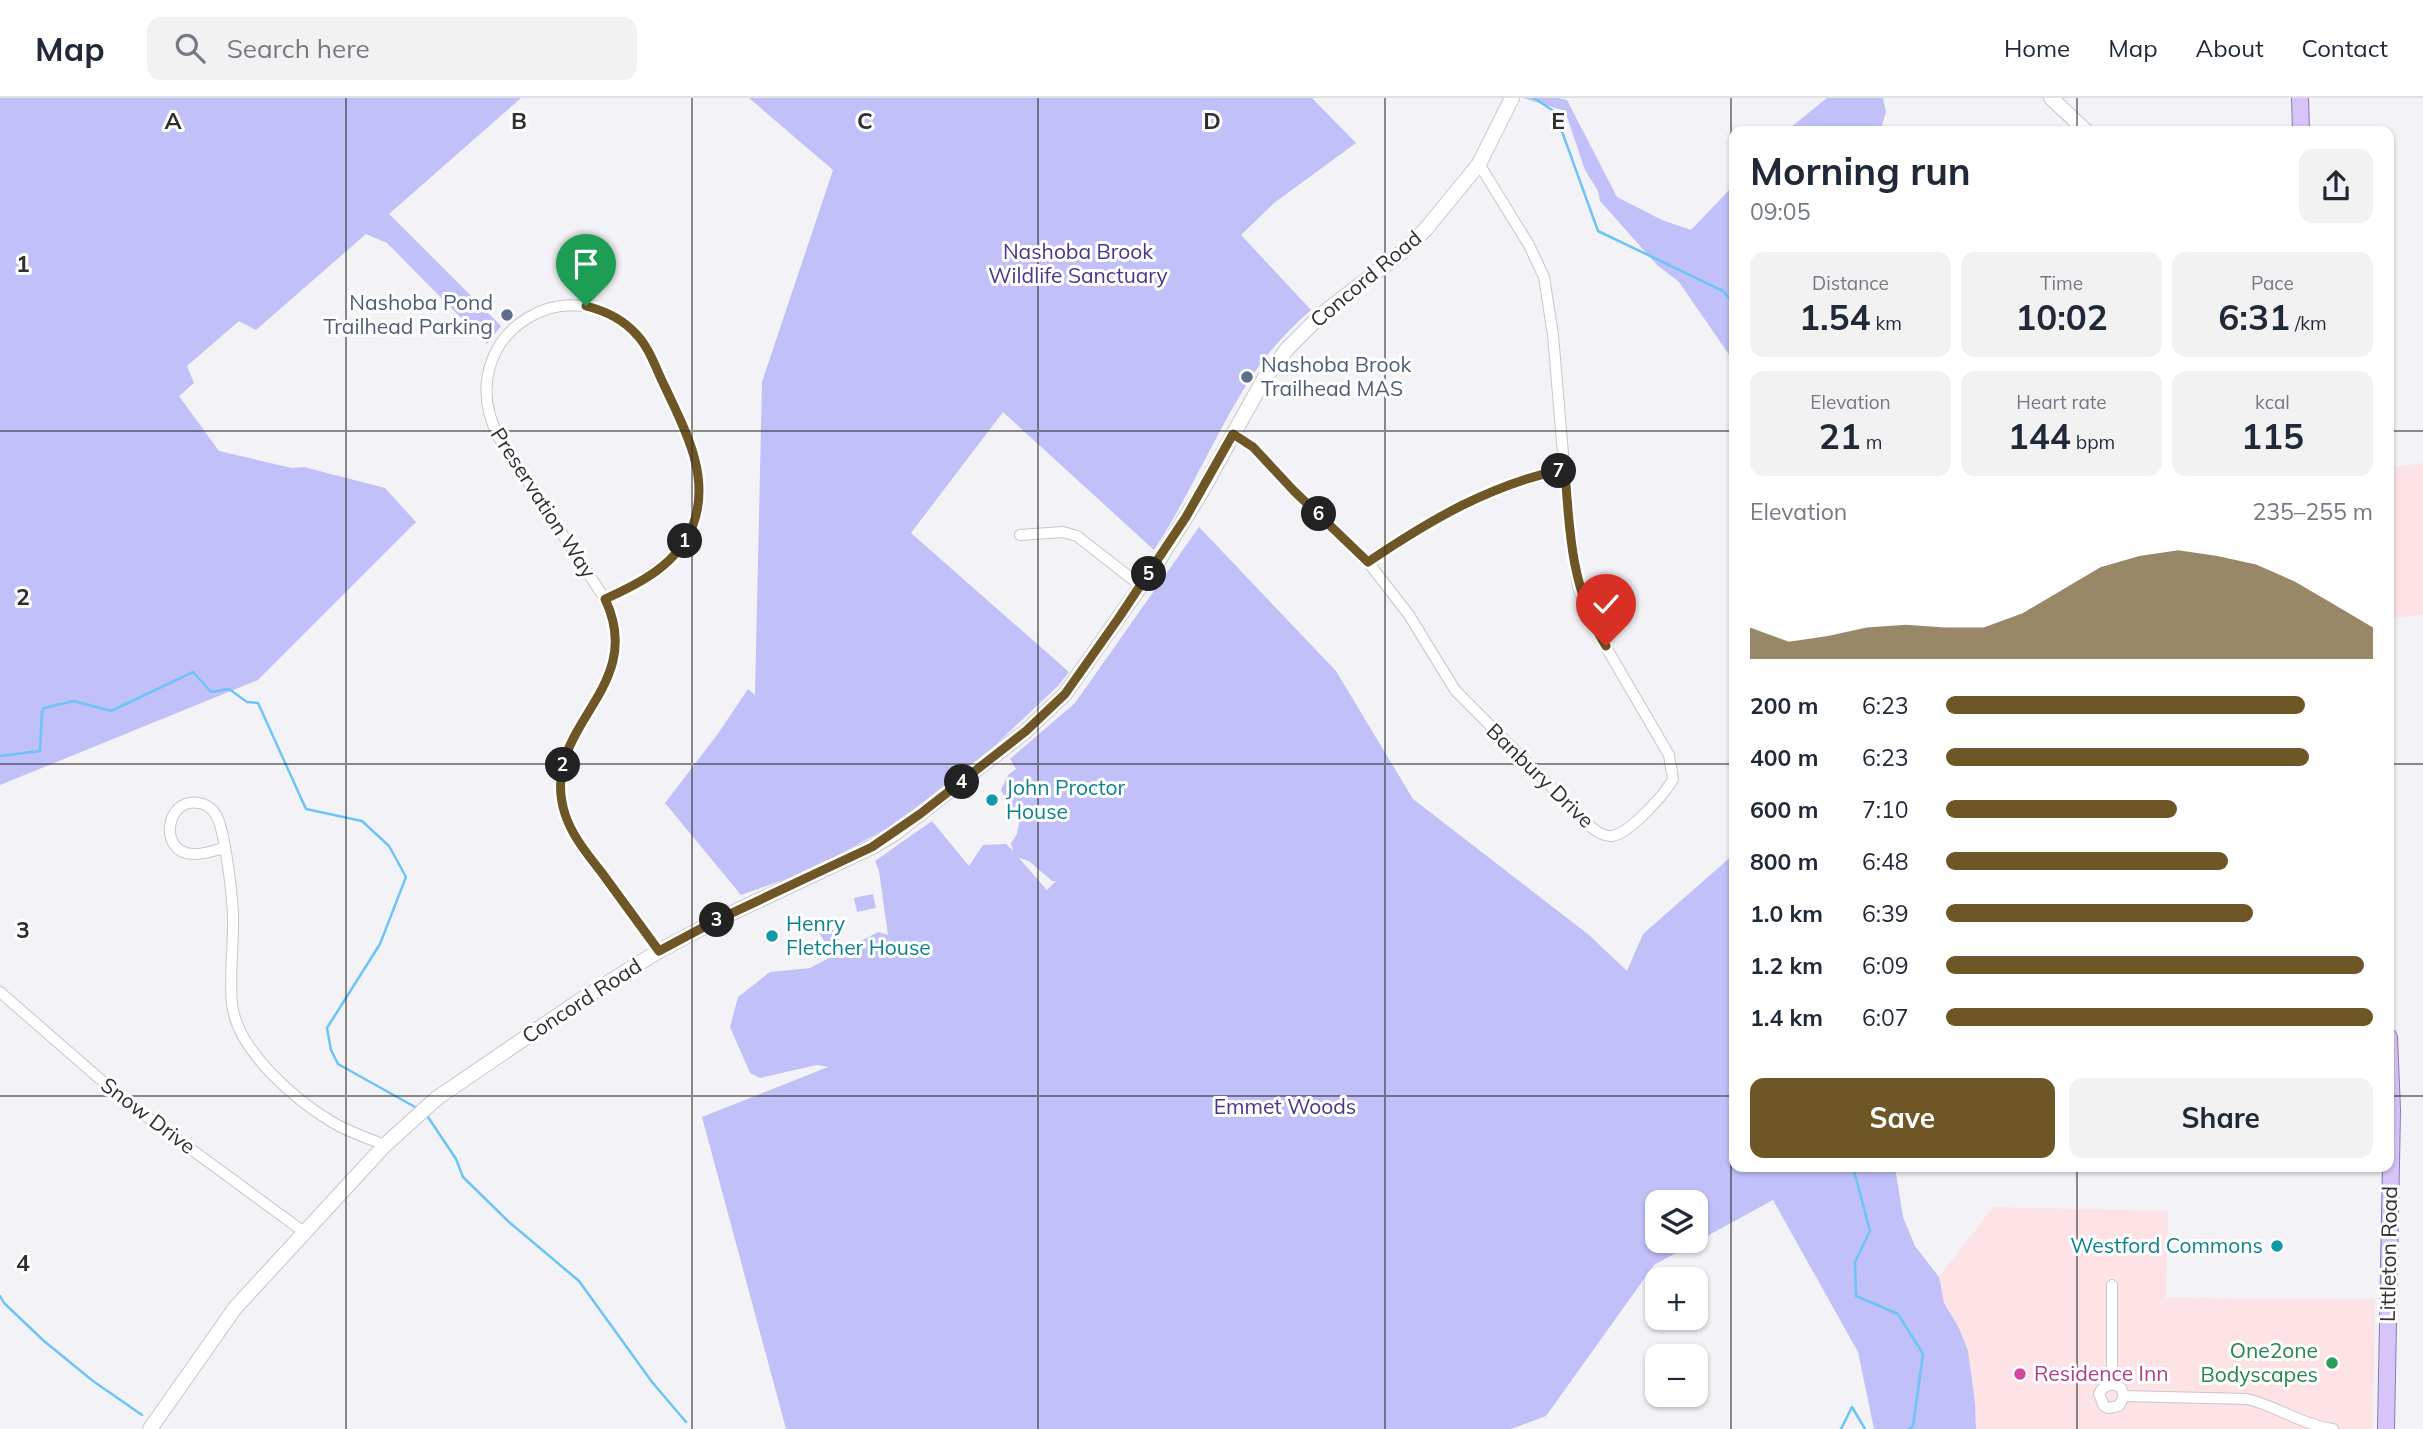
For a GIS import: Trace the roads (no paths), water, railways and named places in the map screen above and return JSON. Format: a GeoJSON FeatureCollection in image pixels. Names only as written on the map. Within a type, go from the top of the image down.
{"type":"FeatureCollection","features":[{"type":"Feature","properties":{"kind":"main road","name":"Concord Road"},"geometry":{"type":"LineString","coordinates":[[150,1429],[224,1322],[385,1145],[452,1086],[659,951],[715,921],[872,847],[920,814],[1026,731],[1065,694],[1142,586],[1199,496],[1264,379],[1287,349],[1321,315],[1402,252],[1425,230],[1479,164],[1512,98]]}},
{"type":"Feature","properties":{"kind":"main road"},"geometry":{"type":"LineString","coordinates":[[2051,98],[2081,126]]}},
{"type":"Feature","properties":{"kind":"main road"},"geometry":{"type":"LineString","coordinates":[[2300,98],[2301,126]]}},
{"type":"Feature","properties":{"kind":"main road","name":"Littleton Road"},"geometry":{"type":"LineString","coordinates":[[2386,1429],[2391,1172]]}},
{"type":"Feature","properties":{"kind":"street","name":"Banbury Drive"},"geometry":{"type":"LineString","coordinates":[[1233,434],[1253,447],[1294,491],[1368,562],[1409,615],[1442,672],[1473,710],[1591,827],[1602,835],[1612,836],[1621,832],[1663,795],[1673,779],[1669,755],[1593,625],[1578,587],[1571,538],[1553,335],[1544,277],[1529,245],[1479,164]]}},
{"type":"Feature","properties":{"kind":"street","name":"Preservation Way"},"geometry":{"type":"LineString","coordinates":[[605,599],[657,571],[679,550],[693,524],[699,480],[688,436],[647,348],[638,336],[627,325],[601,310],[571,305],[556,306],[515,326],[496,350],[486,379],[487,410],[499,438],[605,599],[616,629],[614,660],[608,678],[565,756],[561,777],[562,800],[565,815],[577,839],[659,951]]}},
{"type":"Feature","properties":{"kind":"street"},"geometry":{"type":"LineString","coordinates":[[1368,562],[1415,530],[1484,494],[1536,475],[1565,469]]}},
{"type":"Feature","properties":{"kind":"street"},"geometry":{"type":"LineString","coordinates":[[1020,535],[1063,532],[1077,536],[1142,586]]}},
{"type":"Feature","properties":{"kind":"street"},"geometry":{"type":"LineString","coordinates":[[224,848],[194,855],[179,850],[170,837],[169,822],[172,815],[177,809],[191,803],[206,805],[217,816],[224,848],[233,910],[232,1003],[242,1036],[258,1059],[315,1111],[357,1135],[385,1145]]}},
{"type":"Feature","properties":{"kind":"street","name":"Snow Drive"},"geometry":{"type":"LineString","coordinates":[[0,992],[124,1100],[304,1232]]}},
{"type":"Feature","properties":{"kind":"street"},"geometry":{"type":"LineString","coordinates":[[2112,1285],[2112,1384]]}},
{"type":"Feature","properties":{"kind":"street"},"geometry":{"type":"LineString","coordinates":[[2112,1384],[2121,1388],[2124,1396],[2119,1406],[2114,1408],[2104,1406],[2099,1394],[2104,1387],[2112,1384]]}},
{"type":"Feature","properties":{"kind":"street"},"geometry":{"type":"LineString","coordinates":[[2124,1396],[2247,1399],[2264,1403],[2317,1427],[2333,1429]]}},
{"type":"Feature","properties":{"kind":"waterway"},"geometry":{"type":"LineString","coordinates":[[1534,98],[1555,112],[1598,231],[1723,291],[1729,298]]}},
{"type":"Feature","properties":{"kind":"waterway"},"geometry":{"type":"LineString","coordinates":[[0,756],[40,751],[44,708],[74,701],[111,711],[193,672],[211,692],[229,689],[247,702],[258,703],[306,809],[362,821],[389,846],[406,877],[380,944],[327,1028],[331,1050],[338,1064],[415,1107]]}},
{"type":"Feature","properties":{"kind":"waterway"},"geometry":{"type":"LineString","coordinates":[[426,1114],[456,1159],[463,1177],[509,1222],[579,1281],[652,1382],[686,1422]]}},
{"type":"Feature","properties":{"kind":"waterway"},"geometry":{"type":"LineString","coordinates":[[1854,1172],[1870,1231],[1855,1262],[1856,1296],[1898,1314],[1923,1354],[1913,1426],[1909,1429]]}},
{"type":"Feature","properties":{"kind":"waterway"},"geometry":{"type":"LineString","coordinates":[[0,1296],[44,1341],[93,1381],[142,1415]]}},
{"type":"Feature","properties":{"kind":"waterway"},"geometry":{"type":"LineString","coordinates":[[1841,1429],[1852,1407],[1865,1429]]}},
{"type":"Feature","properties":{"kind":"place","name":"Nashoba Pond Trailhead Parking"},"geometry":{"type":"Point","coordinates":[507,315]}},
{"type":"Feature","properties":{"kind":"place","name":"Nashoba Brook Trailhead MAS"},"geometry":{"type":"Point","coordinates":[1247,377]}},
{"type":"Feature","properties":{"kind":"place","name":"John Proctor House"},"geometry":{"type":"Point","coordinates":[992,800]}},
{"type":"Feature","properties":{"kind":"place","name":"Henry Fletcher House"},"geometry":{"type":"Point","coordinates":[772,936]}},
{"type":"Feature","properties":{"kind":"place","name":"Westford Commons"},"geometry":{"type":"Point","coordinates":[2277,1246]}},
{"type":"Feature","properties":{"kind":"place","name":"One2one Bodyscapes"},"geometry":{"type":"Point","coordinates":[2332,1363]}},
{"type":"Feature","properties":{"kind":"place","name":"Residence Inn"},"geometry":{"type":"Point","coordinates":[2020,1374]}},
{"type":"Feature","properties":{"kind":"park label","name":"Nashoba Brook Wildlife Sanctuary"},"geometry":{"type":"Point","coordinates":[1078,264]}},
{"type":"Feature","properties":{"kind":"park label","name":"Emmet Woods"},"geometry":{"type":"Point","coordinates":[1285,1107]}}]}
